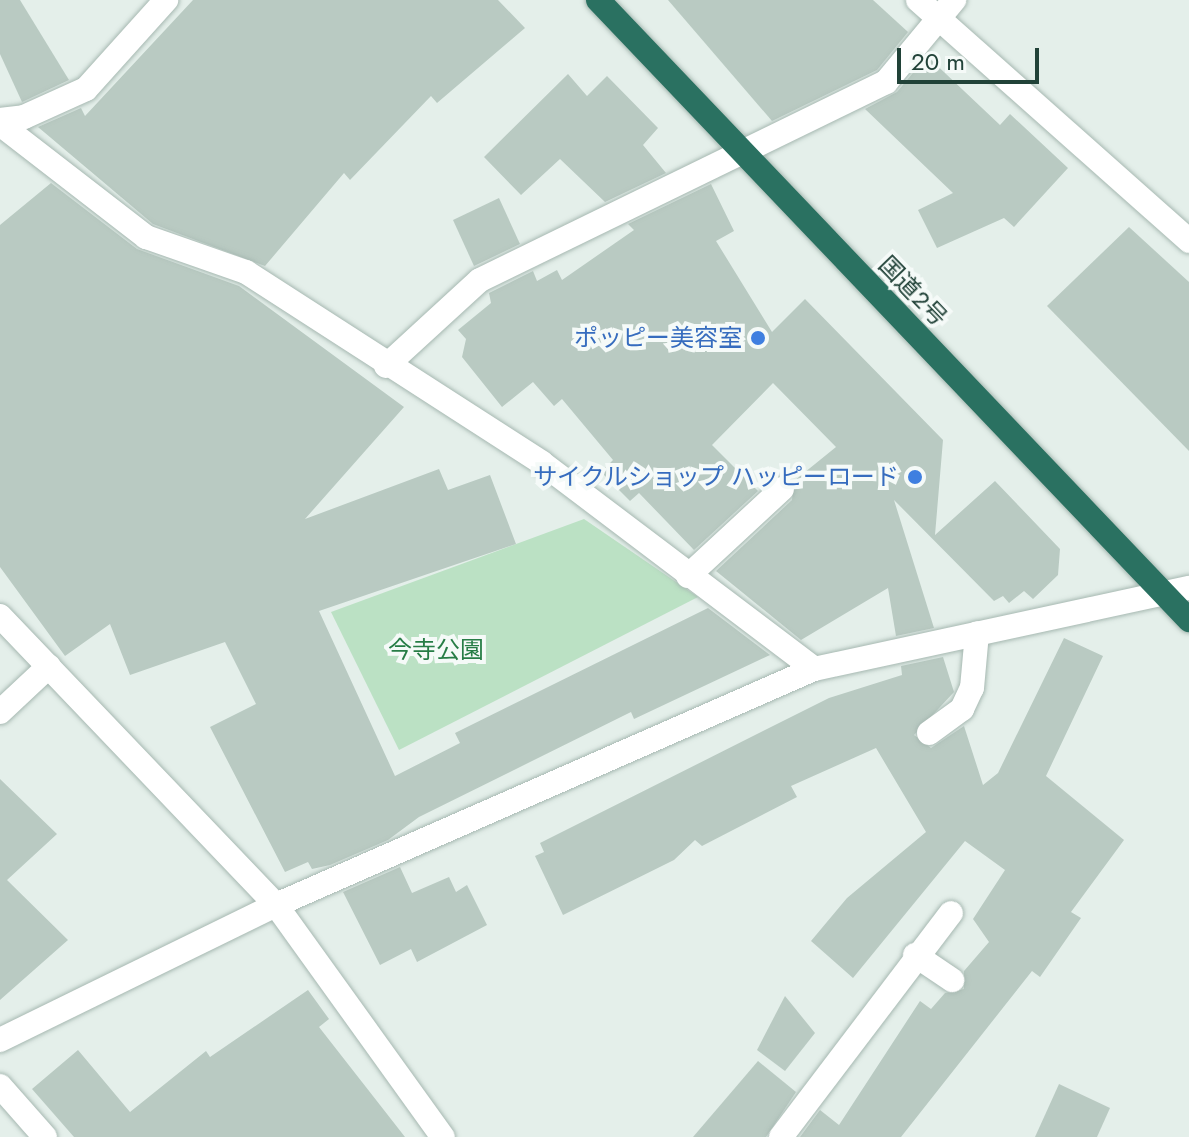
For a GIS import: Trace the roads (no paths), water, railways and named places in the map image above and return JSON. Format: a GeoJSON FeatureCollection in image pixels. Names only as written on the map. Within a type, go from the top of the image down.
{"type":"FeatureCollection","features":[{"type":"Feature","properties":{"kind":"highway","name":"国道2号"},"geometry":{"type":"LineString","coordinates":[[598,0],[1189,620]]}},
{"type":"Feature","properties":{"kind":"street"},"geometry":{"type":"LineString","coordinates":[[0,122],[24,117],[86,89],[166,0]]}},
{"type":"Feature","properties":{"kind":"street"},"geometry":{"type":"LineString","coordinates":[[918,0],[946,9],[1189,241]]}},
{"type":"Feature","properties":{"kind":"street"},"geometry":{"type":"LineString","coordinates":[[386,366],[480,280],[700,179],[740,150],[886,82],[946,9]]}},
{"type":"Feature","properties":{"kind":"street"},"geometry":{"type":"LineString","coordinates":[[0,122],[146,237],[246,272],[386,366],[542,463],[814,669]]}},
{"type":"Feature","properties":{"kind":"street"},"geometry":{"type":"LineString","coordinates":[[688,576],[782,489]]}},
{"type":"Feature","properties":{"kind":"street"},"geometry":{"type":"LineString","coordinates":[[0,1040],[276,905],[814,669],[1189,588]]}},
{"type":"Feature","properties":{"kind":"street"},"geometry":{"type":"LineString","coordinates":[[0,616],[276,905],[443,1137]]}},
{"type":"Feature","properties":{"kind":"street"},"geometry":{"type":"LineString","coordinates":[[929,733],[962,709],[972,688],[977,633]]}},
{"type":"Feature","properties":{"kind":"street"},"geometry":{"type":"LineString","coordinates":[[0,712],[49,666]]}},
{"type":"Feature","properties":{"kind":"street"},"geometry":{"type":"LineString","coordinates":[[781,1137],[915,955],[951,913]]}},
{"type":"Feature","properties":{"kind":"street"},"geometry":{"type":"LineString","coordinates":[[915,955],[952,980]]}},
{"type":"Feature","properties":{"kind":"street"},"geometry":{"type":"LineString","coordinates":[[0,1086],[45,1137]]}},
{"type":"Feature","properties":{"kind":"place","name":"ポッピー美容室"},"geometry":{"type":"Point","coordinates":[758,338]}},
{"type":"Feature","properties":{"kind":"place","name":"サイクルショップ ハッピーロード"},"geometry":{"type":"Point","coordinates":[915,477]}},
{"type":"Feature","properties":{"kind":"park label","name":"今寺公園"},"geometry":{"type":"Point","coordinates":[436,650]}}]}
